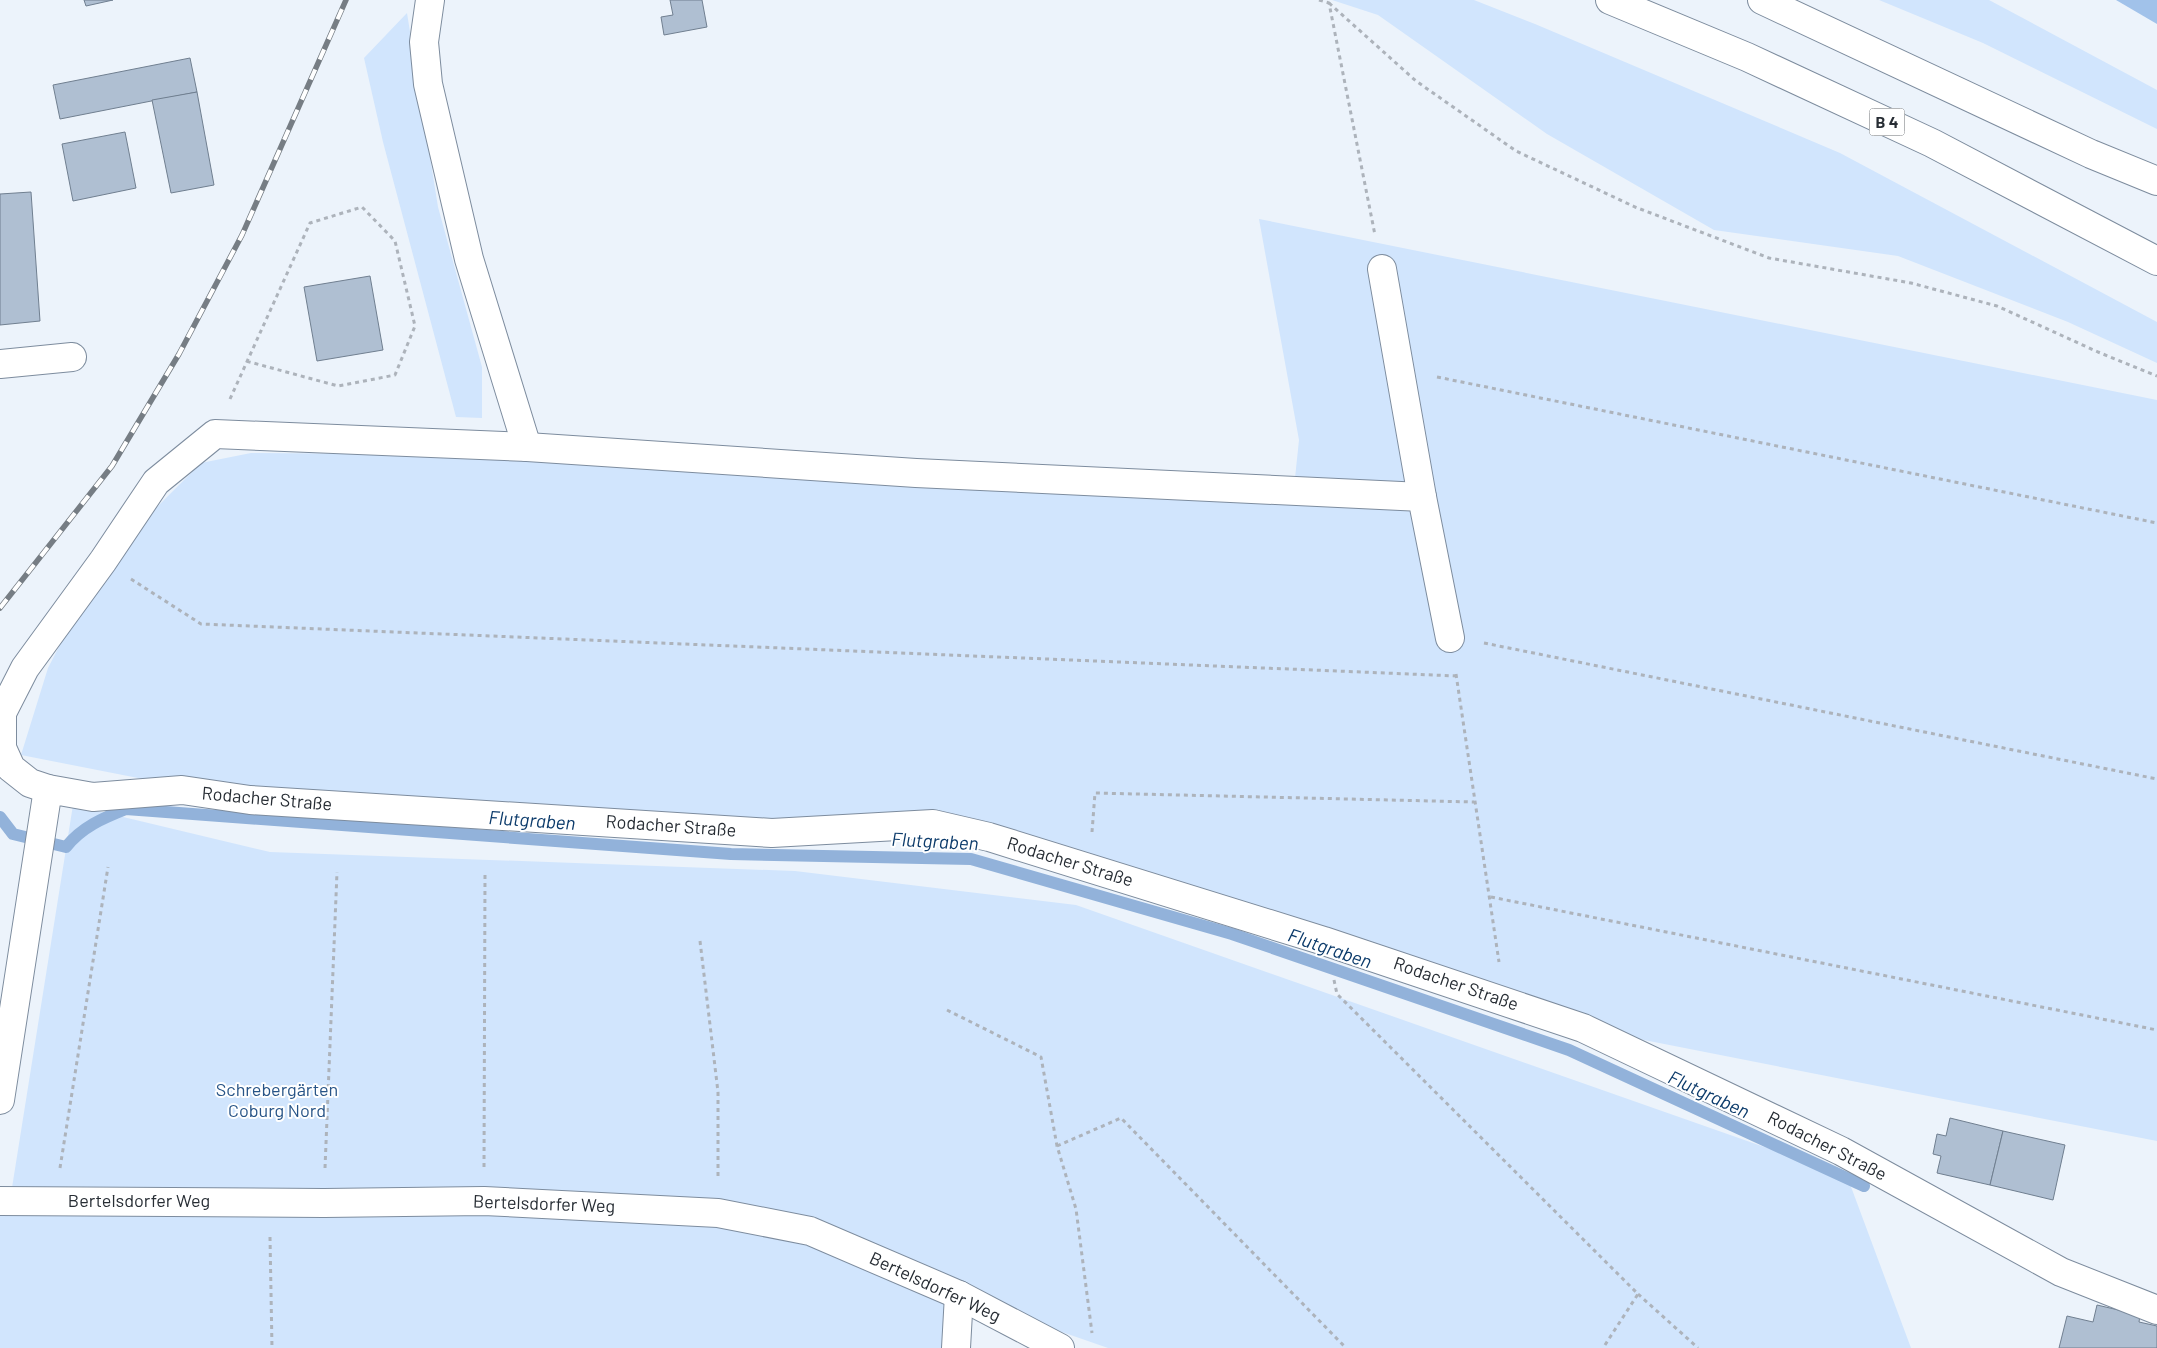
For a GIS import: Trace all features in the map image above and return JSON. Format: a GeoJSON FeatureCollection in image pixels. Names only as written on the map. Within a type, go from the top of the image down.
{"type":"FeatureCollection","features":[{"type":"Feature","properties":{"kind":"main road"},"geometry":{"type":"LineString","coordinates":[[430,0],[424,42],[428,84],[469,259],[527,447]]}},
{"type":"Feature","properties":{"kind":"main road","name":"B 4"},"geometry":{"type":"LineString","coordinates":[[1610,0],[1747,57],[1932,143],[2157,261]]}},
{"type":"Feature","properties":{"kind":"main road"},"geometry":{"type":"LineString","coordinates":[[1762,0],[2092,154],[2157,181]]}},
{"type":"Feature","properties":{"kind":"main road"},"geometry":{"type":"LineString","coordinates":[[2092,154],[2157,190]]}},
{"type":"Feature","properties":{"kind":"main road"},"geometry":{"type":"LineString","coordinates":[[1382,269],[1422,497],[1450,638]]}},
{"type":"Feature","properties":{"kind":"main road"},"geometry":{"type":"LineString","coordinates":[[0,364],[72,357]]}},
{"type":"Feature","properties":{"kind":"main road"},"geometry":{"type":"LineString","coordinates":[[214,434],[527,447],[916,473],[1422,497]]}},
{"type":"Feature","properties":{"kind":"main road","name":"Rodacher Straße"},"geometry":{"type":"LineString","coordinates":[[214,434],[156,482],[103,561],[25,668],[2,713],[2,748],[12,768],[30,783],[93,797],[182,790],[250,800],[772,833],[933,824],[989,837],[1324,940],[1583,1028],[1841,1151],[2061,1272],[2157,1310]]}},
{"type":"Feature","properties":{"kind":"main road"},"geometry":{"type":"LineString","coordinates":[[0,1100],[48,788]]}},
{"type":"Feature","properties":{"kind":"main road","name":"Bertelsdorfer Weg"},"geometry":{"type":"LineString","coordinates":[[0,1201],[324,1204],[484,1201],[718,1213],[810,1232],[958,1295],[1060,1348]]}},
{"type":"Feature","properties":{"kind":"main road"},"geometry":{"type":"LineString","coordinates":[[956,1348],[958,1295]]}},
{"type":"Feature","properties":{"kind":"path"},"geometry":{"type":"LineString","coordinates":[[1319,0],[1328,3],[1416,81],[1516,151],[1635,207],[1769,258],[1911,283],[1997,306],[2098,352],[2157,376]]}},
{"type":"Feature","properties":{"kind":"path"},"geometry":{"type":"LineString","coordinates":[[1328,3],[1382,269]]}},
{"type":"Feature","properties":{"kind":"path"},"geometry":{"type":"LineString","coordinates":[[214,434],[246,361],[310,223],[362,207],[395,241],[416,326],[395,375],[338,386],[246,361]]}},
{"type":"Feature","properties":{"kind":"path"},"geometry":{"type":"LineString","coordinates":[[1400,369],[2157,523]]}},
{"type":"Feature","properties":{"kind":"path"},"geometry":{"type":"LineString","coordinates":[[103,561],[201,624],[1457,676]]}},
{"type":"Feature","properties":{"kind":"path"},"geometry":{"type":"LineString","coordinates":[[1504,1000],[1491,897],[1474,802],[1450,638],[1531,651],[2157,779]]}},
{"type":"Feature","properties":{"kind":"path"},"geometry":{"type":"LineString","coordinates":[[1089,868],[1094,792],[1474,802]]}},
{"type":"Feature","properties":{"kind":"path"},"geometry":{"type":"LineString","coordinates":[[55,1201],[108,867]]}},
{"type":"Feature","properties":{"kind":"path"},"geometry":{"type":"LineString","coordinates":[[324,1204],[337,872]]}},
{"type":"Feature","properties":{"kind":"path"},"geometry":{"type":"LineString","coordinates":[[484,1201],[486,875]]}},
{"type":"Feature","properties":{"kind":"path"},"geometry":{"type":"LineString","coordinates":[[1491,897],[2157,1030]]}},
{"type":"Feature","properties":{"kind":"path"},"geometry":{"type":"LineString","coordinates":[[700,941],[718,1092],[718,1213]]}},
{"type":"Feature","properties":{"kind":"path"},"geometry":{"type":"LineString","coordinates":[[1337,994],[1638,1294],[1698,1348]]}},
{"type":"Feature","properties":{"kind":"path"},"geometry":{"type":"LineString","coordinates":[[947,1010],[1041,1058],[1057,1146],[1076,1209],[1093,1338]]}},
{"type":"Feature","properties":{"kind":"path"},"geometry":{"type":"LineString","coordinates":[[1057,1146],[1121,1118],[1346,1348]]}},
{"type":"Feature","properties":{"kind":"path"},"geometry":{"type":"LineString","coordinates":[[269,1202],[272,1348]]}},
{"type":"Feature","properties":{"kind":"path"},"geometry":{"type":"LineString","coordinates":[[1603,1348],[1638,1294]]}},
{"type":"Feature","properties":{"kind":"green space"},"geometry":{"type":"Polygon","coordinates":[[[1332,0],[1474,0],[1840,153],[2157,322],[2157,363],[2068,322],[1898,256],[1714,230],[1547,134],[1378,15],[1332,0]]]}},
{"type":"Feature","properties":{"kind":"green space"},"geometry":{"type":"Polygon","coordinates":[[[1879,0],[1989,0],[2157,90],[2157,129],[1983,43],[1879,0]]]}},
{"type":"Feature","properties":{"kind":"green space"},"geometry":{"type":"Polygon","coordinates":[[[407,13],[438,207],[482,367],[482,418],[456,417],[383,142],[364,58],[407,13]]]}},
{"type":"Feature","properties":{"kind":"green space"},"geometry":{"type":"Polygon","coordinates":[[[1259,219],[2157,400],[2157,1141],[1583,1028],[989,837],[869,827],[250,800],[21,755],[48,668],[103,561],[201,463],[251,453],[529,455],[1293,497],[1299,440],[1259,219]]]}},
{"type":"Feature","properties":{"kind":"green space","name":"Schrebergärten Coburg Nord"},"geometry":{"type":"Polygon","coordinates":[[[73,805],[270,852],[795,871],[1076,905],[1847,1176],[1911,1348],[1108,1348],[959,1296],[956,1348],[0,1348],[0,1195],[11,1194],[73,805]]]}},
{"type":"Feature","properties":{"kind":"shaded area"},"geometry":{"type":"Polygon","coordinates":[[[2116,0],[2157,0],[2157,24],[2116,0]]]}},
{"type":"Feature","properties":{"kind":"building"},"geometry":{"type":"Polygon","coordinates":[[[84,0],[113,0],[86,6],[84,0]]]}},
{"type":"Feature","properties":{"kind":"building"},"geometry":{"type":"Polygon","coordinates":[[[670,0],[702,0],[707,27],[664,35],[661,17],[673,15],[670,0]]]}},
{"type":"Feature","properties":{"kind":"building"},"geometry":{"type":"Polygon","coordinates":[[[190,58],[197,92],[60,119],[53,85],[190,58]]]}},
{"type":"Feature","properties":{"kind":"building"},"geometry":{"type":"Polygon","coordinates":[[[197,92],[214,185],[171,193],[152,100],[197,92]]]}},
{"type":"Feature","properties":{"kind":"building"},"geometry":{"type":"Polygon","coordinates":[[[125,132],[136,188],[73,201],[62,144],[125,132]]]}},
{"type":"Feature","properties":{"kind":"building"},"geometry":{"type":"Polygon","coordinates":[[[31,192],[40,321],[0,325],[0,194],[31,192]]]}},
{"type":"Feature","properties":{"kind":"building"},"geometry":{"type":"Polygon","coordinates":[[[370,276],[383,350],[317,361],[304,287],[370,276]]]}},
{"type":"Feature","properties":{"kind":"building"},"geometry":{"type":"Polygon","coordinates":[[[1950,1118],[2003,1131],[1990,1185],[1937,1173],[1941,1156],[1933,1154],[1937,1134],[1946,1136],[1950,1118]]]}},
{"type":"Feature","properties":{"kind":"building"},"geometry":{"type":"Polygon","coordinates":[[[2003,1131],[2065,1145],[2053,1200],[1990,1185],[2003,1131]]]}},
{"type":"Feature","properties":{"kind":"building"},"geometry":{"type":"Polygon","coordinates":[[[2097,1305],[2140,1315],[2139,1322],[2157,1326],[2157,1348],[2059,1348],[2067,1316],[2093,1322],[2097,1305]]]}},
{"type":"Feature","properties":{"kind":"waterway","name":"Flutgraben"},"geometry":{"type":"LineString","coordinates":[[0,817],[13,834],[66,847],[86,829],[126,809],[731,854],[971,859],[1232,934],[1569,1050],[1864,1186]]}},
{"type":"Feature","properties":{"kind":"railway"},"geometry":{"type":"LineString","coordinates":[[0,608],[112,466],[179,354],[242,235],[346,0]]}}]}
